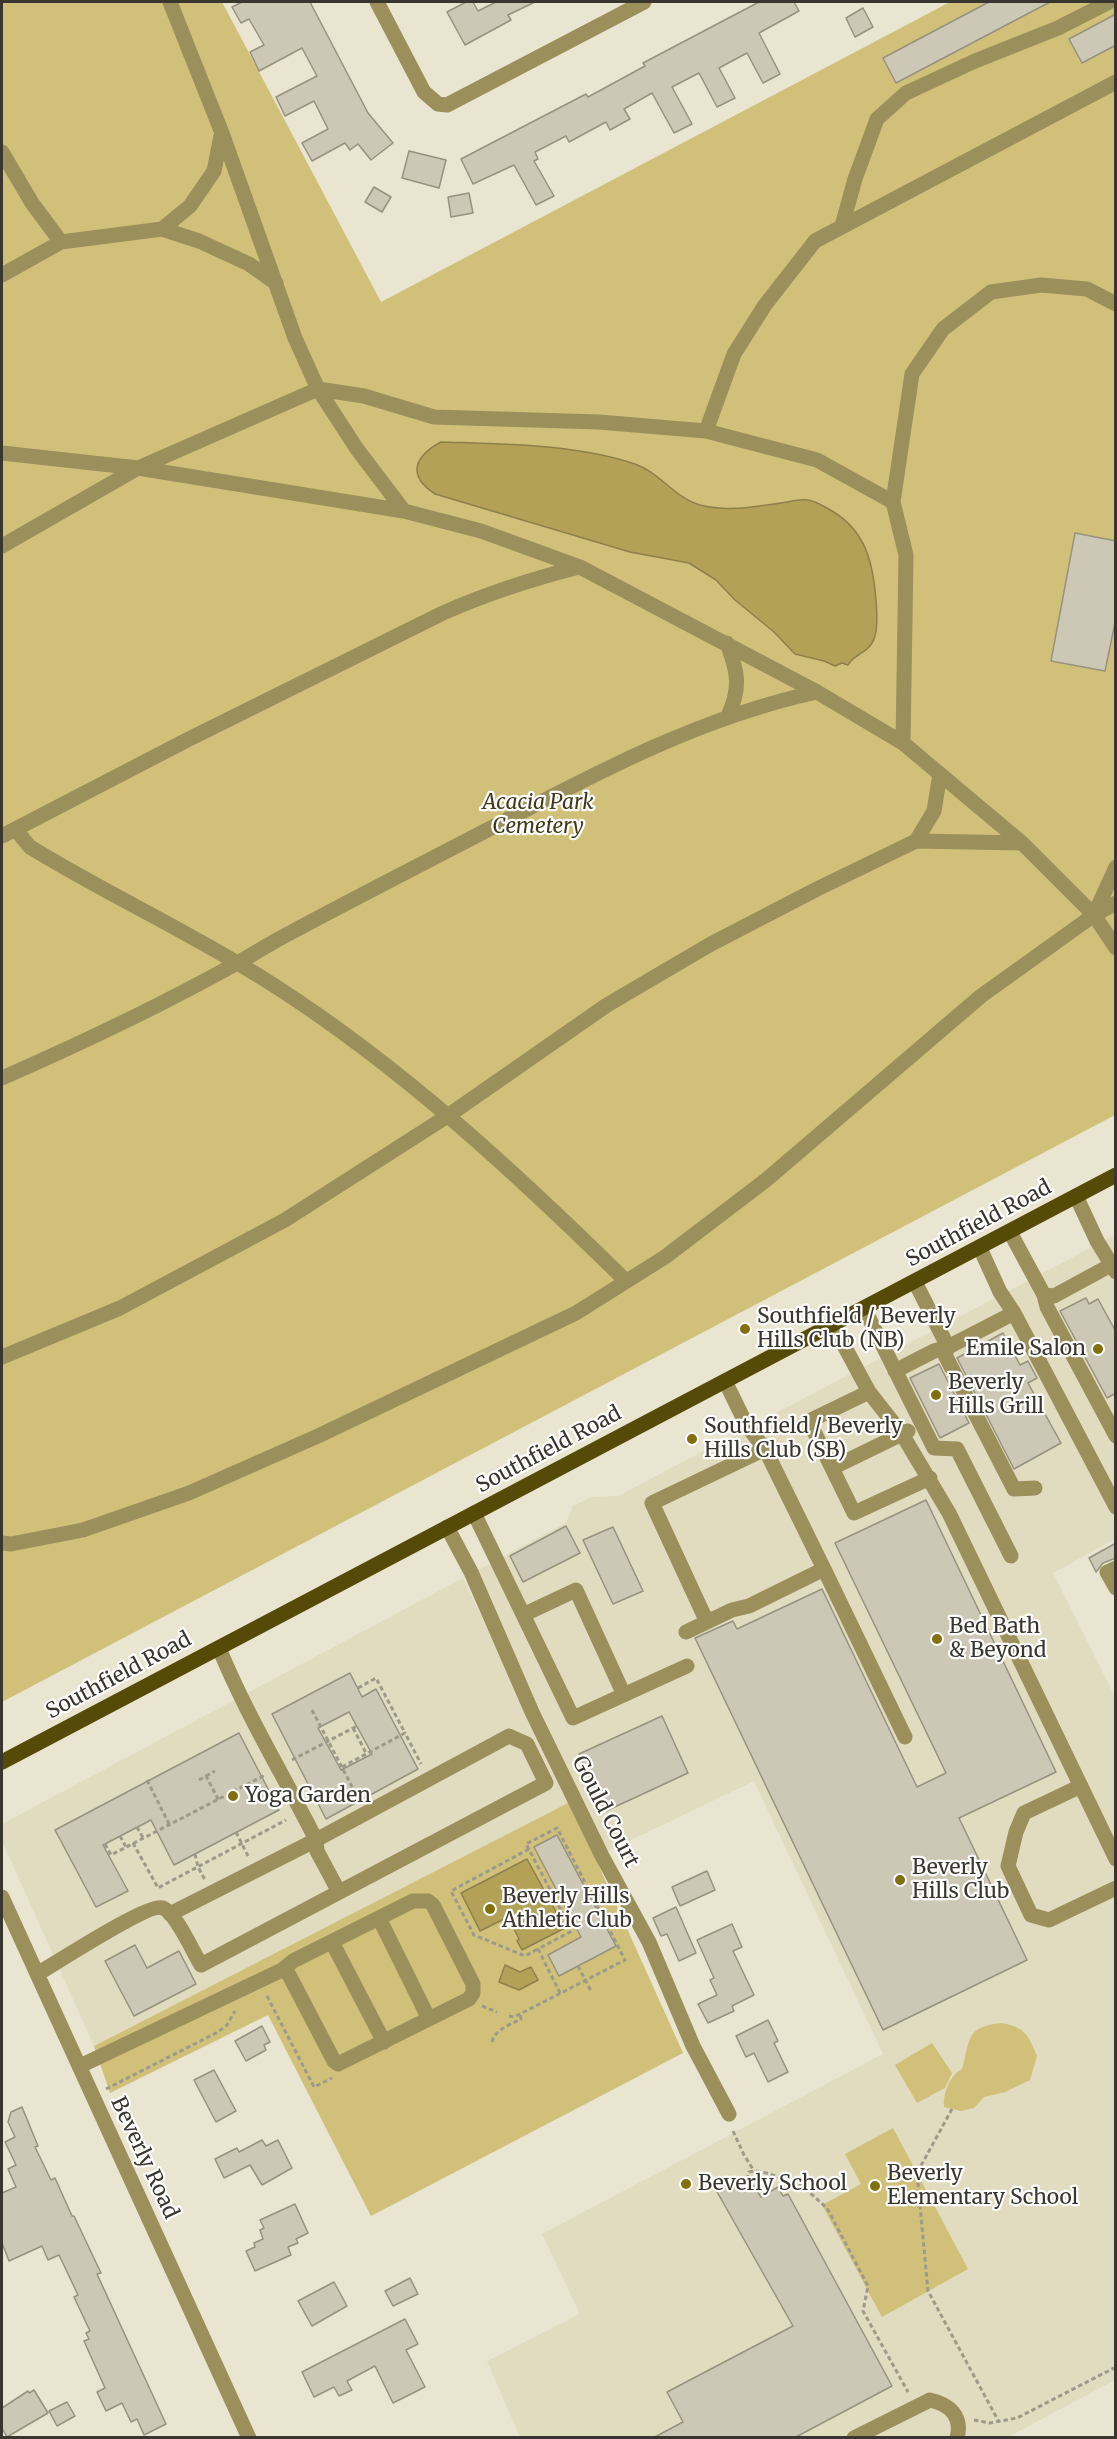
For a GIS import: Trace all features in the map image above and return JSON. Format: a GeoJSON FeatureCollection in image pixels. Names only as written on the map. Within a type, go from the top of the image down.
{"type":"FeatureCollection","features":[{"type":"Feature","properties":{"kind":"main road","name":"Southfield Road"},"geometry":{"type":"LineString","coordinates":[[2,1762],[1116,1175]]}},
{"type":"Feature","properties":{"kind":"street"},"geometry":{"type":"LineString","coordinates":[[170,2],[222,133],[295,338],[318,389],[351,440],[404,510]]}},
{"type":"Feature","properties":{"kind":"street"},"geometry":{"type":"LineString","coordinates":[[377,2],[424,93],[438,104],[447,105],[644,2]]}},
{"type":"Feature","properties":{"kind":"street"},"geometry":{"type":"LineString","coordinates":[[842,226],[855,179],[877,119],[906,93],[975,61],[1058,28],[1109,2]]}},
{"type":"Feature","properties":{"kind":"street"},"geometry":{"type":"LineString","coordinates":[[706,431],[734,354],[765,305],[815,241],[1116,82]]}},
{"type":"Feature","properties":{"kind":"street"},"geometry":{"type":"LineString","coordinates":[[162,229],[190,206],[214,171],[222,133]]}},
{"type":"Feature","properties":{"kind":"street"},"geometry":{"type":"LineString","coordinates":[[2,152],[32,203],[61,242]]}},
{"type":"Feature","properties":{"kind":"street"},"geometry":{"type":"LineString","coordinates":[[2,275],[61,242],[162,229],[198,241],[249,264],[276,283]]}},
{"type":"Feature","properties":{"kind":"street"},"geometry":{"type":"LineString","coordinates":[[903,743],[906,555],[893,502],[912,374],[943,329],[991,292],[1041,285],[1087,289],[1116,304]]}},
{"type":"Feature","properties":{"kind":"street"},"geometry":{"type":"LineString","coordinates":[[2,546],[138,468],[318,389],[364,396],[434,417],[599,422],[706,431],[817,460],[893,502]]}},
{"type":"Feature","properties":{"kind":"street"},"geometry":{"type":"LineString","coordinates":[[2,453],[138,468],[404,510],[481,531],[580,567],[817,692],[903,743],[1022,843],[1094,915],[1116,948]]}},
{"type":"Feature","properties":{"kind":"street"},"geometry":{"type":"LineString","coordinates":[[8,833],[179,744],[443,613],[515,585],[580,567]]}},
{"type":"Feature","properties":{"kind":"street"},"geometry":{"type":"LineString","coordinates":[[727,643],[735,665],[737,695],[728,716]]}},
{"type":"Feature","properties":{"kind":"street"},"geometry":{"type":"LineString","coordinates":[[2,1078],[93,1036],[238,963],[287,934],[656,745],[728,716],[778,700],[817,692]]}},
{"type":"Feature","properties":{"kind":"street"},"geometry":{"type":"LineString","coordinates":[[916,841],[934,811],[940,774]]}},
{"type":"Feature","properties":{"kind":"street"},"geometry":{"type":"LineString","coordinates":[[8,833],[238,963],[333,1026],[449,1114],[561,1217],[626,1281]]}},
{"type":"Feature","properties":{"kind":"street"},"geometry":{"type":"LineString","coordinates":[[2,1357],[120,1308],[275,1225],[449,1114],[526,1059],[628,993],[711,944],[916,841],[1022,843]]}},
{"type":"Feature","properties":{"kind":"street"},"geometry":{"type":"LineString","coordinates":[[1094,915],[1116,867]]}},
{"type":"Feature","properties":{"kind":"street"},"geometry":{"type":"LineString","coordinates":[[2,1543],[11,1544],[83,1530],[189,1493],[498,1352],[576,1313],[665,1257],[766,1180],[981,996],[1094,915],[1116,903]]}},
{"type":"Feature","properties":{"kind":"street"},"geometry":{"type":"LineString","coordinates":[[1044,1295],[1054,1296],[1113,1268],[1097,1241],[1076,1196]]}},
{"type":"Feature","properties":{"kind":"street"},"geometry":{"type":"LineString","coordinates":[[1010,1232],[1116,1436]]}},
{"type":"Feature","properties":{"kind":"street"},"geometry":{"type":"LineString","coordinates":[[980,1248],[1000,1292],[1014,1313],[1116,1507]]}},
{"type":"Feature","properties":{"kind":"street"},"geometry":{"type":"LineString","coordinates":[[915,1282],[948,1347],[945,1355],[1014,1489],[1035,1488]]}},
{"type":"Feature","properties":{"kind":"street"},"geometry":{"type":"LineString","coordinates":[[864,1308],[934,1448],[957,1449],[1011,1556]]}},
{"type":"Feature","properties":{"kind":"street"},"geometry":{"type":"LineString","coordinates":[[895,1371],[1014,1313]]}},
{"type":"Feature","properties":{"kind":"street"},"geometry":{"type":"LineString","coordinates":[[833,1325],[869,1392],[902,1434],[930,1478],[1116,1859]]}},
{"type":"Feature","properties":{"kind":"street"},"geometry":{"type":"LineString","coordinates":[[725,1381],[747,1426],[765,1449],[905,1737]]}},
{"type":"Feature","properties":{"kind":"street"},"geometry":{"type":"LineString","coordinates":[[869,1392],[809,1421],[854,1513],[930,1478]]}},
{"type":"Feature","properties":{"kind":"street"},"geometry":{"type":"LineString","coordinates":[[832,1468],[922,1424]]}},
{"type":"Feature","properties":{"kind":"street"},"geometry":{"type":"LineString","coordinates":[[707,1622],[652,1503],[765,1449]]}},
{"type":"Feature","properties":{"kind":"street"},"geometry":{"type":"LineString","coordinates":[[474,1513],[525,1614],[573,1718],[687,1666]]}},
{"type":"Feature","properties":{"kind":"street","name":"Gould Court"},"geometry":{"type":"LineString","coordinates":[[447,1527],[471,1572],[537,1722],[602,1856],[649,1942],[693,2046],[729,2114]]}},
{"type":"Feature","properties":{"kind":"street"},"geometry":{"type":"LineString","coordinates":[[1116,1568],[1107,1572],[1116,1588]]}},
{"type":"Feature","properties":{"kind":"street"},"geometry":{"type":"LineString","coordinates":[[686,1632],[732,1610],[749,1606],[824,1569]]}},
{"type":"Feature","properties":{"kind":"street"},"geometry":{"type":"LineString","coordinates":[[525,1614],[576,1590],[624,1695]]}},
{"type":"Feature","properties":{"kind":"street"},"geometry":{"type":"LineString","coordinates":[[219,1648],[238,1693],[302,1812],[316,1840],[317,1851],[339,1892]]}},
{"type":"Feature","properties":{"kind":"street"},"geometry":{"type":"LineString","coordinates":[[37,1974],[139,1914],[157,1907],[165,1908],[170,1914],[201,1965],[546,1783],[527,1744],[509,1736],[316,1840],[170,1914]]}},
{"type":"Feature","properties":{"kind":"street"},"geometry":{"type":"LineString","coordinates":[[1081,1786],[1024,1813],[1016,1832],[1008,1866],[1032,1916],[1049,1920],[1116,1888]]}},
{"type":"Feature","properties":{"kind":"street","name":"Beverly Road"},"geometry":{"type":"LineString","coordinates":[[2,1897],[249,2438]]}},
{"type":"Feature","properties":{"kind":"street"},"geometry":{"type":"LineString","coordinates":[[80,2066],[99,2059],[282,1970],[293,1961],[413,1901],[428,1901],[433,1905],[473,1984],[473,1993],[469,1999],[338,2064],[334,2061],[288,1973],[282,1970]]}},
{"type":"Feature","properties":{"kind":"street"},"geometry":{"type":"LineString","coordinates":[[379,1918],[429,2019]]}},
{"type":"Feature","properties":{"kind":"street"},"geometry":{"type":"LineString","coordinates":[[332,1941],[384,2042]]}},
{"type":"Feature","properties":{"kind":"street"},"geometry":{"type":"LineString","coordinates":[[854,2438],[930,2400],[944,2403],[953,2411],[958,2422],[957,2438]]}},
{"type":"Feature","properties":{"kind":"path"},"geometry":{"type":"LineString","coordinates":[[358,1688],[376,1678],[429,1779]]}},
{"type":"Feature","properties":{"kind":"path"},"geometry":{"type":"LineString","coordinates":[[312,1710],[366,1813]]}},
{"type":"Feature","properties":{"kind":"path"},"geometry":{"type":"LineString","coordinates":[[105,1844],[110,1856],[355,1727],[367,1754]]}},
{"type":"Feature","properties":{"kind":"path"},"geometry":{"type":"LineString","coordinates":[[342,1767],[405,1733]]}},
{"type":"Feature","properties":{"kind":"path"},"geometry":{"type":"LineString","coordinates":[[199,1780],[215,1771]]}},
{"type":"Feature","properties":{"kind":"path"},"geometry":{"type":"LineString","coordinates":[[206,1776],[219,1800]]}},
{"type":"Feature","properties":{"kind":"path"},"geometry":{"type":"LineString","coordinates":[[147,1780],[170,1824]]}},
{"type":"Feature","properties":{"kind":"path"},"geometry":{"type":"LineString","coordinates":[[133,1843],[158,1888],[302,1812]]}},
{"type":"Feature","properties":{"kind":"path"},"geometry":{"type":"LineString","coordinates":[[137,1827],[143,1838]]}},
{"type":"Feature","properties":{"kind":"path"},"geometry":{"type":"LineString","coordinates":[[509,2016],[514,2017],[625,1960],[557,1828],[526,1844],[529,1849],[572,1931],[525,1956],[474,1935],[451,1891],[529,1849]]}},
{"type":"Feature","properties":{"kind":"path"},"geometry":{"type":"LineString","coordinates":[[236,1832],[256,1870]]}},
{"type":"Feature","properties":{"kind":"path"},"geometry":{"type":"LineString","coordinates":[[120,1836],[126,1847]]}},
{"type":"Feature","properties":{"kind":"path"},"geometry":{"type":"LineString","coordinates":[[195,1854],[198,1867],[212,1893]]}},
{"type":"Feature","properties":{"kind":"path"},"geometry":{"type":"LineString","coordinates":[[538,1949],[560,1993]]}},
{"type":"Feature","properties":{"kind":"path"},"geometry":{"type":"LineString","coordinates":[[578,1966],[591,1991]]}},
{"type":"Feature","properties":{"kind":"path"},"geometry":{"type":"LineString","coordinates":[[264,1991],[314,2087],[334,2077]]}},
{"type":"Feature","properties":{"kind":"path"},"geometry":{"type":"LineString","coordinates":[[477,2004],[497,2012]]}},
{"type":"Feature","properties":{"kind":"path"},"geometry":{"type":"LineString","coordinates":[[102,2091],[218,2032],[227,2025],[240,2006]]}},
{"type":"Feature","properties":{"kind":"path"},"geometry":{"type":"LineString","coordinates":[[492,2042],[499,2031],[521,2019],[520,2014]]}},
{"type":"Feature","properties":{"kind":"path"},"geometry":{"type":"LineString","coordinates":[[952,2109],[917,2173],[928,2291],[999,2422]]}},
{"type":"Feature","properties":{"kind":"path"},"geometry":{"type":"LineString","coordinates":[[729,2114],[734,2134],[754,2170],[799,2183],[827,2208],[868,2286],[863,2311],[912,2399]]}},
{"type":"Feature","properties":{"kind":"path"},"geometry":{"type":"LineString","coordinates":[[750,2187],[748,2176],[754,2170]]}},
{"type":"Feature","properties":{"kind":"path"},"geometry":{"type":"LineString","coordinates":[[971,2418],[990,2423],[1017,2418],[1116,2367]]}},
{"type":"Feature","properties":{"kind":"shaded area"},"geometry":{"type":"Polygon","coordinates":[[[441,442],[539,446],[613,457],[644,468],[691,502],[710,507],[740,508],[801,500],[817,503],[844,519],[853,528],[866,549],[873,573],[877,618],[873,642],[848,665],[842,663],[835,666],[795,654],[716,580],[689,563],[630,552],[435,494],[420,480],[417,466],[425,453],[441,442]]]}},
{"type":"Feature","properties":{"kind":"shaded area"},"geometry":{"type":"Polygon","coordinates":[[[1115,1235],[1115,1539],[1053,1573],[1115,1697],[1115,2380],[1008,2437],[520,2437],[487,2361],[580,2314],[542,2234],[883,2054],[754,1781],[606,1852],[476,1571],[566,1523],[573,1506],[591,1497],[618,1496],[1115,1235]]]}},
{"type":"Feature","properties":{"kind":"shaded area"},"geometry":{"type":"Polygon","coordinates":[[[463,1578],[570,1802],[94,2046],[2,1841],[2,1824],[463,1578]]]}},
{"type":"Feature","properties":{"kind":"shaded area"},"geometry":{"type":"Polygon","coordinates":[[[527,1859],[565,1928],[522,1950],[508,1917],[480,1931],[461,1893],[527,1859]]]}},
{"type":"Feature","properties":{"kind":"shaded area"},"geometry":{"type":"Polygon","coordinates":[[[505,1965],[520,1972],[531,1967],[538,1980],[519,1990],[499,1982],[505,1965]]]}},
{"type":"Feature","properties":{"kind":"green space","name":"Acacia Park Cemetery"},"geometry":{"type":"Polygon","coordinates":[[[2,2],[222,2],[381,302],[950,2],[1115,2],[1115,1115],[2,1702],[2,2]]]}},
{"type":"Feature","properties":{"kind":"green space","name":"Beverly Hills Athletic Club"},"geometry":{"type":"Polygon","coordinates":[[[570,1802],[683,2053],[371,2216],[268,2015],[110,2093],[94,2046],[570,1802]]]}},
{"type":"Feature","properties":{"kind":"green space"},"geometry":{"type":"Polygon","coordinates":[[[1002,2023],[1021,2030],[1031,2043],[1037,2056],[1030,2080],[1005,2092],[984,2097],[974,2108],[961,2111],[944,2107],[948,2085],[962,2069],[969,2042],[975,2031],[1002,2023]]]}},
{"type":"Feature","properties":{"kind":"green space"},"geometry":{"type":"Polygon","coordinates":[[[932,2043],[952,2073],[945,2088],[917,2103],[895,2065],[932,2043]]]}},
{"type":"Feature","properties":{"kind":"green space"},"geometry":{"type":"Polygon","coordinates":[[[893,2128],[968,2269],[882,2317],[822,2205],[861,2184],[845,2154],[893,2128]]]}},
{"type":"Feature","properties":{"kind":"building"},"geometry":{"type":"Polygon","coordinates":[[[242,2],[310,2],[368,113],[393,143],[371,160],[358,144],[350,150],[345,143],[312,161],[302,143],[328,129],[314,101],[285,116],[276,97],[317,76],[302,48],[259,71],[250,52],[264,45],[249,19],[241,23],[232,7],[242,2]]]}},
{"type":"Feature","properties":{"kind":"building"},"geometry":{"type":"Polygon","coordinates":[[[466,2],[473,2],[478,11],[496,2],[535,2],[508,15],[511,20],[465,45],[447,12],[466,2]]]}},
{"type":"Feature","properties":{"kind":"building"},"geometry":{"type":"Polygon","coordinates":[[[759,2],[794,2],[799,11],[759,33],[780,74],[763,83],[747,53],[719,68],[735,98],[717,107],[699,73],[672,87],[692,124],[674,133],[652,93],[624,109],[630,119],[610,130],[606,122],[569,142],[566,136],[535,152],[538,159],[534,161],[554,196],[536,205],[514,165],[473,184],[461,159],[586,94],[588,97],[645,66],[643,63],[759,2]]]}},
{"type":"Feature","properties":{"kind":"building"},"geometry":{"type":"Polygon","coordinates":[[[989,2],[1050,2],[896,83],[883,58],[989,2]]]}},
{"type":"Feature","properties":{"kind":"building"},"geometry":{"type":"Polygon","coordinates":[[[863,8],[873,27],[855,37],[846,18],[863,8]]]}},
{"type":"Feature","properties":{"kind":"building"},"geometry":{"type":"Polygon","coordinates":[[[1116,14],[1116,45],[1082,63],[1069,39],[1116,14]]]}},
{"type":"Feature","properties":{"kind":"building"},"geometry":{"type":"Polygon","coordinates":[[[409,151],[446,160],[439,188],[402,178],[409,151]]]}},
{"type":"Feature","properties":{"kind":"building"},"geometry":{"type":"Polygon","coordinates":[[[374,187],[391,197],[382,212],[365,202],[374,187]]]}},
{"type":"Feature","properties":{"kind":"building"},"geometry":{"type":"Polygon","coordinates":[[[469,193],[473,213],[451,217],[448,197],[469,193]]]}},
{"type":"Feature","properties":{"kind":"building"},"geometry":{"type":"Polygon","coordinates":[[[1075,533],[1116,541],[1116,618],[1105,671],[1051,661],[1075,533]]]}},
{"type":"Feature","properties":{"kind":"building","name":"Emile Salon"},"geometry":{"type":"Polygon","coordinates":[[[1086,1298],[1089,1304],[1098,1299],[1116,1332],[1116,1393],[1107,1398],[1060,1311],[1086,1298]]]}},
{"type":"Feature","properties":{"kind":"building"},"geometry":{"type":"Polygon","coordinates":[[[1003,1333],[1020,1365],[1028,1361],[1037,1378],[1028,1383],[1061,1443],[1014,1469],[957,1358],[1003,1333]]]}},
{"type":"Feature","properties":{"kind":"building"},"geometry":{"type":"Polygon","coordinates":[[[939,1364],[969,1423],[940,1438],[910,1378],[939,1364]]]}},
{"type":"Feature","properties":{"kind":"building","name":"Beverly Hills Club"},"geometry":{"type":"Polygon","coordinates":[[[926,1500],[1056,1772],[959,1818],[1027,1960],[883,2030],[695,1638],[733,1621],[737,1629],[822,1589],[917,1787],[946,1773],[835,1543],[926,1500]]]}},
{"type":"Feature","properties":{"kind":"building"},"geometry":{"type":"Polygon","coordinates":[[[566,1526],[580,1553],[523,1582],[510,1556],[566,1526]]]}},
{"type":"Feature","properties":{"kind":"building"},"geometry":{"type":"Polygon","coordinates":[[[613,1527],[643,1591],[613,1604],[583,1540],[613,1527]]]}},
{"type":"Feature","properties":{"kind":"building"},"geometry":{"type":"Polygon","coordinates":[[[1116,1543],[1116,1558],[1103,1563],[1096,1572],[1089,1558],[1116,1543]]]}},
{"type":"Feature","properties":{"kind":"building"},"geometry":{"type":"Polygon","coordinates":[[[350,1673],[362,1697],[376,1689],[418,1769],[326,1819],[272,1714],[350,1673]],[[349,1712],[318,1728],[341,1770],[372,1754],[349,1712]]]}},
{"type":"Feature","properties":{"kind":"building"},"geometry":{"type":"Polygon","coordinates":[[[662,1716],[688,1773],[606,1811],[579,1754],[662,1716]]]}},
{"type":"Feature","properties":{"kind":"building"},"geometry":{"type":"Polygon","coordinates":[[[239,1733],[279,1810],[174,1865],[151,1820],[103,1845],[128,1891],[96,1907],[55,1830],[239,1733]]]}},
{"type":"Feature","properties":{"kind":"building"},"geometry":{"type":"Polygon","coordinates":[[[557,1835],[616,1946],[559,1976],[548,1955],[581,1937],[534,1847],[557,1835]]]}},
{"type":"Feature","properties":{"kind":"building"},"geometry":{"type":"Polygon","coordinates":[[[707,1871],[715,1890],[680,1906],[672,1887],[707,1871]]]}},
{"type":"Feature","properties":{"kind":"building"},"geometry":{"type":"Polygon","coordinates":[[[676,1907],[696,1953],[679,1961],[667,1934],[661,1936],[653,1918],[676,1907]]]}},
{"type":"Feature","properties":{"kind":"building"},"geometry":{"type":"Polygon","coordinates":[[[732,1924],[742,1947],[733,1951],[754,1995],[732,2006],[734,2011],[708,2023],[698,2004],[717,1995],[710,1980],[714,1978],[697,1940],[732,1924]]]}},
{"type":"Feature","properties":{"kind":"building"},"geometry":{"type":"Polygon","coordinates":[[[135,1945],[147,1968],[179,1951],[196,1984],[134,2016],[105,1961],[135,1945]]]}},
{"type":"Feature","properties":{"kind":"building"},"geometry":{"type":"Polygon","coordinates":[[[768,2020],[778,2041],[774,2043],[788,2072],[768,2082],[754,2053],[746,2057],[736,2036],[768,2020]]]}},
{"type":"Feature","properties":{"kind":"building"},"geometry":{"type":"Polygon","coordinates":[[[262,2026],[270,2042],[264,2045],[266,2050],[246,2061],[235,2041],[262,2026]]]}},
{"type":"Feature","properties":{"kind":"building"},"geometry":{"type":"Polygon","coordinates":[[[214,2070],[236,2111],[216,2122],[194,2080],[214,2070]]]}},
{"type":"Feature","properties":{"kind":"building"},"geometry":{"type":"Polygon","coordinates":[[[22,2107],[38,2146],[35,2147],[51,2180],[55,2178],[101,2273],[97,2274],[166,2424],[144,2435],[137,2419],[131,2422],[122,2403],[106,2411],[97,2392],[105,2388],[84,2341],[89,2339],[86,2333],[90,2331],[74,2297],[78,2295],[59,2255],[48,2260],[42,2246],[9,2261],[2,2243],[2,2193],[16,2187],[8,2169],[16,2165],[5,2142],[15,2137],[8,2122],[11,2112],[22,2107]]]}},
{"type":"Feature","properties":{"kind":"building"},"geometry":{"type":"Polygon","coordinates":[[[262,2140],[266,2146],[278,2140],[292,2168],[262,2185],[250,2165],[224,2178],[215,2159],[237,2148],[239,2152],[262,2140]]]}},
{"type":"Feature","properties":{"kind":"building"},"geometry":{"type":"Polygon","coordinates":[[[740,2177],[747,2191],[753,2185],[761,2197],[778,2187],[783,2196],[788,2194],[892,2386],[794,2438],[653,2438],[683,2422],[667,2392],[793,2326],[716,2190],[740,2177]]]}},
{"type":"Feature","properties":{"kind":"building"},"geometry":{"type":"Polygon","coordinates":[[[295,2204],[308,2233],[296,2239],[298,2243],[288,2247],[291,2255],[255,2271],[246,2251],[255,2247],[254,2243],[263,2239],[260,2230],[264,2228],[260,2220],[295,2204]]]}},
{"type":"Feature","properties":{"kind":"building"},"geometry":{"type":"Polygon","coordinates":[[[410,2278],[418,2294],[393,2306],[385,2291],[410,2278]]]}},
{"type":"Feature","properties":{"kind":"building"},"geometry":{"type":"Polygon","coordinates":[[[334,2282],[347,2306],[312,2326],[298,2301],[334,2282]]]}},
{"type":"Feature","properties":{"kind":"building"},"geometry":{"type":"Polygon","coordinates":[[[405,2319],[418,2344],[406,2350],[425,2387],[393,2403],[375,2366],[347,2381],[352,2390],[339,2396],[334,2387],[314,2397],[302,2372],[405,2319]]]}},
{"type":"Feature","properties":{"kind":"building"},"geometry":{"type":"Polygon","coordinates":[[[34,2390],[48,2413],[7,2437],[2,2428],[2,2408],[28,2391],[29,2393],[34,2390]]]}},
{"type":"Feature","properties":{"kind":"building"},"geometry":{"type":"Polygon","coordinates":[[[67,2402],[75,2416],[57,2426],[49,2411],[67,2402]]]}},
{"type":"Feature","properties":{"kind":"place","name":"Southfield / Beverly Hills Club (NB)"},"geometry":{"type":"Point","coordinates":[745,1329]}},
{"type":"Feature","properties":{"kind":"place","name":"Emile Salon"},"geometry":{"type":"Point","coordinates":[1098,1349]}},
{"type":"Feature","properties":{"kind":"place","name":"Beverly Hills Grill"},"geometry":{"type":"Point","coordinates":[936,1395]}},
{"type":"Feature","properties":{"kind":"place","name":"Southfield / Beverly Hills Club (SB)"},"geometry":{"type":"Point","coordinates":[692,1439]}},
{"type":"Feature","properties":{"kind":"place","name":"Bed Bath & Beyond"},"geometry":{"type":"Point","coordinates":[937,1639]}},
{"type":"Feature","properties":{"kind":"place","name":"Yoga Garden"},"geometry":{"type":"Point","coordinates":[233,1796]}},
{"type":"Feature","properties":{"kind":"place","name":"Beverly Hills Club"},"geometry":{"type":"Point","coordinates":[900,1880]}},
{"type":"Feature","properties":{"kind":"place","name":"Beverly Hills Athletic Club"},"geometry":{"type":"Point","coordinates":[490,1909]}},
{"type":"Feature","properties":{"kind":"place","name":"Beverly School"},"geometry":{"type":"Point","coordinates":[686,2184]}},
{"type":"Feature","properties":{"kind":"place","name":"Beverly Elementary School"},"geometry":{"type":"Point","coordinates":[875,2186]}}]}
